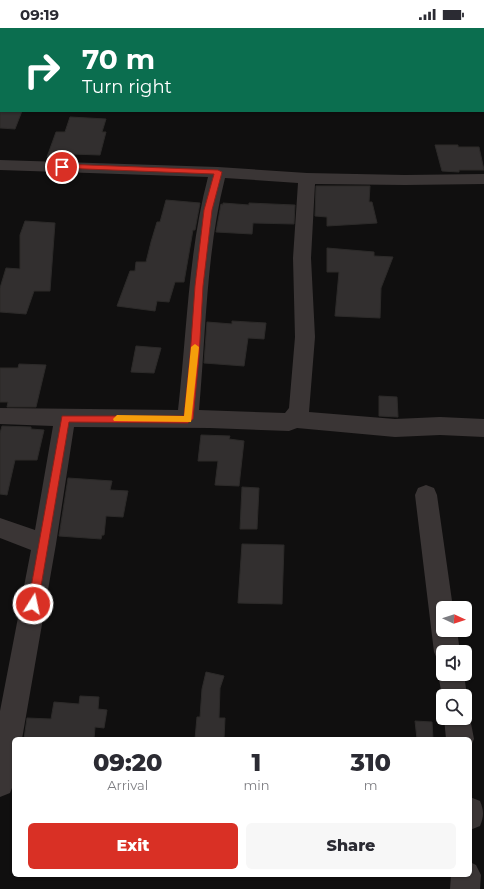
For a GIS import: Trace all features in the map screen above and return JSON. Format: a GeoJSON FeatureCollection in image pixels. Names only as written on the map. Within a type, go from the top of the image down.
{"type":"FeatureCollection","features":[{"type":"Feature","properties":{"kind":"street"},"geometry":{"type":"LineString","coordinates":[[0,165],[218,172],[307,178],[405,180],[484,179]]}},
{"type":"Feature","properties":{"kind":"street"},"geometry":{"type":"LineString","coordinates":[[188,419],[200,278],[208,210],[218,172]]}},
{"type":"Feature","properties":{"kind":"street"},"geometry":{"type":"LineString","coordinates":[[0,416],[289,422],[294,419],[300,408],[305,337],[302,258],[307,178]]}},
{"type":"Feature","properties":{"kind":"street"},"geometry":{"type":"LineString","coordinates":[[0,783],[44,544],[65,418]]}},
{"type":"Feature","properties":{"kind":"street"},"geometry":{"type":"LineString","coordinates":[[294,419],[395,428],[447,426],[484,428]]}},
{"type":"Feature","properties":{"kind":"street"},"geometry":{"type":"LineString","coordinates":[[426,495],[440,601]]}},
{"type":"Feature","properties":{"kind":"street"},"geometry":{"type":"LineString","coordinates":[[0,528],[44,544]]}},
{"type":"Feature","properties":{"kind":"street"},"geometry":{"type":"LineString","coordinates":[[458,725],[460,737]]}},
{"type":"Feature","properties":{"kind":"street"},"geometry":{"type":"LineString","coordinates":[[465,889],[466,877]]}},
{"type":"Feature","properties":{"kind":"building"},"geometry":{"type":"Polygon","coordinates":[[[0,112],[22,112],[15,129],[0,128],[0,112]]]}},
{"type":"Feature","properties":{"kind":"building"},"geometry":{"type":"Polygon","coordinates":[[[70,117],[106,119],[102,132],[106,132],[100,155],[71,154],[70,158],[47,157],[56,132],[65,132],[70,117]]]}},
{"type":"Feature","properties":{"kind":"building"},"geometry":{"type":"Polygon","coordinates":[[[435,145],[479,147],[484,170],[459,170],[459,172],[442,171],[435,145]]]}},
{"type":"Feature","properties":{"kind":"building"},"geometry":{"type":"Polygon","coordinates":[[[316,186],[370,186],[369,202],[372,202],[377,223],[327,226],[327,217],[315,216],[316,186]]]}},
{"type":"Feature","properties":{"kind":"building"},"geometry":{"type":"Polygon","coordinates":[[[166,200],[200,203],[195,230],[193,230],[184,282],[175,282],[169,302],[157,301],[155,311],[117,306],[130,271],[135,271],[136,262],[146,262],[157,222],[160,222],[166,200]]]}},
{"type":"Feature","properties":{"kind":"building"},"geometry":{"type":"Polygon","coordinates":[[[223,203],[249,205],[249,203],[295,205],[294,224],[253,223],[252,234],[216,232],[221,204],[223,205],[223,203]]]}},
{"type":"Feature","properties":{"kind":"building"},"geometry":{"type":"Polygon","coordinates":[[[25,221],[55,223],[50,291],[34,291],[26,314],[0,312],[0,288],[6,268],[20,269],[20,235],[25,221]]]}},
{"type":"Feature","properties":{"kind":"building"},"geometry":{"type":"Polygon","coordinates":[[[327,248],[374,252],[374,256],[393,257],[381,288],[380,318],[335,316],[339,272],[327,272],[327,248]]]}},
{"type":"Feature","properties":{"kind":"building"},"geometry":{"type":"Polygon","coordinates":[[[232,321],[266,323],[264,339],[248,338],[244,366],[204,363],[207,322],[232,324],[232,321]]]}},
{"type":"Feature","properties":{"kind":"building"},"geometry":{"type":"Polygon","coordinates":[[[136,346],[161,348],[154,373],[131,372],[136,346]]]}},
{"type":"Feature","properties":{"kind":"building"},"geometry":{"type":"Polygon","coordinates":[[[19,364],[46,365],[36,407],[7,407],[8,402],[0,402],[0,368],[18,368],[19,364]]]}},
{"type":"Feature","properties":{"kind":"building"},"geometry":{"type":"Polygon","coordinates":[[[379,396],[397,397],[398,417],[379,416],[379,396]]]}},
{"type":"Feature","properties":{"kind":"building"},"geometry":{"type":"Polygon","coordinates":[[[2,426],[31,427],[31,429],[44,430],[37,460],[15,460],[7,495],[0,494],[0,433],[2,426]]]}},
{"type":"Feature","properties":{"kind":"building"},"geometry":{"type":"Polygon","coordinates":[[[201,435],[230,436],[229,439],[244,441],[239,486],[215,485],[218,461],[198,461],[201,435]]]}},
{"type":"Feature","properties":{"kind":"building"},"geometry":{"type":"Polygon","coordinates":[[[68,478],[112,481],[110,490],[128,491],[123,517],[106,516],[104,535],[102,535],[101,539],[59,536],[68,478]]]}},
{"type":"Feature","properties":{"kind":"building"},"geometry":{"type":"Polygon","coordinates":[[[242,487],[259,488],[257,529],[240,529],[242,487]]]}},
{"type":"Feature","properties":{"kind":"building"},"geometry":{"type":"Polygon","coordinates":[[[242,544],[284,545],[282,604],[238,603],[242,544]]]}},
{"type":"Feature","properties":{"kind":"building"},"geometry":{"type":"Polygon","coordinates":[[[206,672],[224,676],[220,688],[219,718],[225,718],[224,737],[195,737],[197,717],[200,717],[202,689],[206,672]]]}},
{"type":"Feature","properties":{"kind":"building"},"geometry":{"type":"Polygon","coordinates":[[[80,696],[99,697],[98,709],[107,710],[104,728],[95,727],[94,737],[24,737],[27,718],[51,719],[54,702],[79,704],[80,696]]]}},
{"type":"Feature","properties":{"kind":"building"},"geometry":{"type":"Polygon","coordinates":[[[415,721],[432,722],[433,737],[417,737],[415,721]]]}},
{"type":"Feature","properties":{"kind":"slow traffic"},"geometry":{"type":"LineString","coordinates":[[117,419],[188,419],[195,347]]}},
{"type":"Feature","properties":{"kind":"route"},"geometry":{"type":"LineString","coordinates":[[33,604],[65,418],[188,419],[199,286],[208,210],[218,172],[62,167]]}}]}
